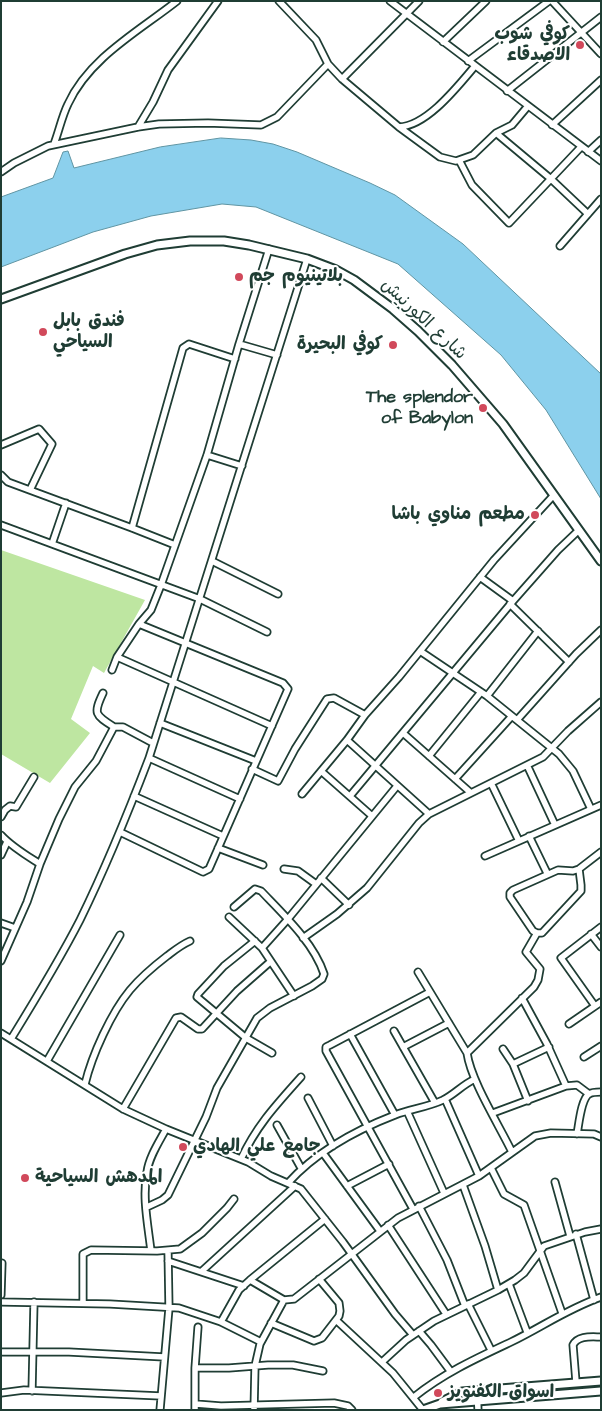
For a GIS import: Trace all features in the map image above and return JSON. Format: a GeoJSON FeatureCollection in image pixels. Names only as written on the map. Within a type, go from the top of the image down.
{"type":"FeatureCollection","features":[{"type":"Feature","properties":{"kind":"street"},"geometry":{"type":"LineString","coordinates":[[54,144],[68,103],[81,82],[104,57],[177,1]]}},
{"type":"Feature","properties":{"kind":"street"},"geometry":{"type":"LineString","coordinates":[[138,127],[154,102],[168,70],[218,1]]}},
{"type":"Feature","properties":{"kind":"street"},"geometry":{"type":"LineString","coordinates":[[279,1],[316,40],[328,64],[342,79],[399,127],[440,157],[458,160],[473,155],[496,133],[512,125],[528,106]]}},
{"type":"Feature","properties":{"kind":"street"},"geometry":{"type":"LineString","coordinates":[[390,1],[601,161]]}},
{"type":"Feature","properties":{"kind":"street"},"geometry":{"type":"LineString","coordinates":[[342,79],[419,1]]}},
{"type":"Feature","properties":{"kind":"street"},"geometry":{"type":"LineString","coordinates":[[443,42],[486,1]]}},
{"type":"Feature","properties":{"kind":"street"},"geometry":{"type":"LineString","coordinates":[[468,61],[550,1],[601,54]]}},
{"type":"Feature","properties":{"kind":"street"},"geometry":{"type":"LineString","coordinates":[[507,91],[601,17]]}},
{"type":"Feature","properties":{"kind":"street"},"geometry":{"type":"LineString","coordinates":[[1,172],[37,150],[54,144],[138,127],[159,124],[208,123],[262,125],[277,117],[328,64]]}},
{"type":"Feature","properties":{"kind":"street"},"geometry":{"type":"LineString","coordinates":[[399,127],[408,127],[423,118],[456,89],[475,66]]}},
{"type":"Feature","properties":{"kind":"street"},"geometry":{"type":"LineString","coordinates":[[552,125],[601,80]]}},
{"type":"Feature","properties":{"kind":"street"},"geometry":{"type":"LineString","coordinates":[[496,133],[551,179],[588,214]]}},
{"type":"Feature","properties":{"kind":"street"},"geometry":{"type":"LineString","coordinates":[[588,152],[601,140]]}},
{"type":"Feature","properties":{"kind":"street"},"geometry":{"type":"LineString","coordinates":[[458,160],[472,185],[509,223],[581,147]]}},
{"type":"Feature","properties":{"kind":"street"},"geometry":{"type":"LineString","coordinates":[[560,246],[601,199]]}},
{"type":"Feature","properties":{"kind":"street","name":"شارع الكورنيش"},"geometry":{"type":"LineString","coordinates":[[1,299],[125,254],[157,245],[190,241],[207,240],[241,243],[307,259],[336,270],[381,299],[418,331],[452,365],[502,424],[601,561]]}},
{"type":"Feature","properties":{"kind":"street"},"geometry":{"type":"LineString","coordinates":[[112,670],[117,657],[150,610],[161,585],[208,455],[239,344],[269,249]]}},
{"type":"Feature","properties":{"kind":"street"},"geometry":{"type":"LineString","coordinates":[[11,1039],[58,961],[79,921],[120,832],[149,758],[307,259]]}},
{"type":"Feature","properties":{"kind":"street"},"geometry":{"type":"LineString","coordinates":[[132,528],[183,348],[189,344],[235,359]]}},
{"type":"Feature","properties":{"kind":"street"},"geometry":{"type":"LineString","coordinates":[[239,344],[277,355]]}},
{"type":"Feature","properties":{"kind":"street"},"geometry":{"type":"LineString","coordinates":[[1,445],[39,429],[52,444],[30,490]]}},
{"type":"Feature","properties":{"kind":"street"},"geometry":{"type":"LineString","coordinates":[[208,455],[242,466]]}},
{"type":"Feature","properties":{"kind":"street"},"geometry":{"type":"LineString","coordinates":[[1,475],[8,482],[174,545]]}},
{"type":"Feature","properties":{"kind":"street"},"geometry":{"type":"LineString","coordinates":[[302,794],[480,577],[513,538],[553,496]]}},
{"type":"Feature","properties":{"kind":"street"},"geometry":{"type":"LineString","coordinates":[[52,544],[66,503]]}},
{"type":"Feature","properties":{"kind":"street"},"geometry":{"type":"LineString","coordinates":[[1,526],[200,599],[267,632]]}},
{"type":"Feature","properties":{"kind":"street"},"geometry":{"type":"LineString","coordinates":[[350,796],[512,602],[558,550],[579,530]]}},
{"type":"Feature","properties":{"kind":"street"},"geometry":{"type":"LineString","coordinates":[[212,561],[278,594]]}},
{"type":"Feature","properties":{"kind":"street"},"geometry":{"type":"LineString","coordinates":[[480,577],[512,602],[569,662]]}},
{"type":"Feature","properties":{"kind":"street"},"geometry":{"type":"LineString","coordinates":[[120,832],[203,872],[209,869],[288,689],[286,686],[139,624]]}},
{"type":"Feature","properties":{"kind":"street"},"geometry":{"type":"LineString","coordinates":[[455,779],[601,630]]}},
{"type":"Feature","properties":{"kind":"street"},"geometry":{"type":"LineString","coordinates":[[429,756],[538,631]]}},
{"type":"Feature","properties":{"kind":"street"},"geometry":{"type":"LineString","coordinates":[[420,651],[484,694],[552,748],[567,762],[573,771],[591,809]]}},
{"type":"Feature","properties":{"kind":"street"},"geometry":{"type":"LineString","coordinates":[[117,657],[272,726]]}},
{"type":"Feature","properties":{"kind":"street"},"geometry":{"type":"LineString","coordinates":[[102,693],[96,708],[96,713],[100,718],[114,727],[123,727],[153,743]]}},
{"type":"Feature","properties":{"kind":"street"},"geometry":{"type":"LineString","coordinates":[[252,768],[278,781],[312,722],[327,699],[331,697],[365,715]]}},
{"type":"Feature","properties":{"kind":"street"},"geometry":{"type":"LineString","coordinates":[[303,938],[349,905],[368,888],[429,814],[543,757],[601,702]]}},
{"type":"Feature","properties":{"kind":"street"},"geometry":{"type":"LineString","coordinates":[[160,723],[256,761]]}},
{"type":"Feature","properties":{"kind":"street"},"geometry":{"type":"LineString","coordinates":[[1,961],[59,819],[75,787],[96,760],[114,727]]}},
{"type":"Feature","properties":{"kind":"street"},"geometry":{"type":"LineString","coordinates":[[404,733],[470,793]]}},
{"type":"Feature","properties":{"kind":"street"},"geometry":{"type":"LineString","coordinates":[[347,740],[429,814]]}},
{"type":"Feature","properties":{"kind":"street"},"geometry":{"type":"LineString","coordinates":[[149,758],[240,799]]}},
{"type":"Feature","properties":{"kind":"street"},"geometry":{"type":"LineString","coordinates":[[527,765],[555,825]]}},
{"type":"Feature","properties":{"kind":"street"},"geometry":{"type":"LineString","coordinates":[[321,771],[372,816]]}},
{"type":"Feature","properties":{"kind":"street"},"geometry":{"type":"LineString","coordinates":[[1,817],[10,806],[16,807],[34,776]]}},
{"type":"Feature","properties":{"kind":"street"},"geometry":{"type":"LineString","coordinates":[[491,783],[518,841]]}},
{"type":"Feature","properties":{"kind":"street"},"geometry":{"type":"LineString","coordinates":[[262,948],[397,786]]}},
{"type":"Feature","properties":{"kind":"street"},"geometry":{"type":"LineString","coordinates":[[134,796],[223,836]]}},
{"type":"Feature","properties":{"kind":"street"},"geometry":{"type":"LineString","coordinates":[[485,856],[601,805]]}},
{"type":"Feature","properties":{"kind":"street"},"geometry":{"type":"LineString","coordinates":[[1,835],[40,864]]}},
{"type":"Feature","properties":{"kind":"street"},"geometry":{"type":"LineString","coordinates":[[530,836],[546,873]]}},
{"type":"Feature","properties":{"kind":"street"},"geometry":{"type":"LineString","coordinates":[[1,855],[8,842]]}},
{"type":"Feature","properties":{"kind":"street"},"geometry":{"type":"LineString","coordinates":[[218,848],[263,865]]}},
{"type":"Feature","properties":{"kind":"street"},"geometry":{"type":"LineString","coordinates":[[579,869],[582,885],[581,891],[542,933],[533,931],[510,897],[510,893],[546,873],[558,870],[573,871],[579,869],[601,852]]}},
{"type":"Feature","properties":{"kind":"street"},"geometry":{"type":"LineString","coordinates":[[284,869],[298,871],[316,884]]}},
{"type":"Feature","properties":{"kind":"street"},"geometry":{"type":"LineString","coordinates":[[321,878],[349,905]]}},
{"type":"Feature","properties":{"kind":"street"},"geometry":{"type":"LineString","coordinates":[[147,1207],[168,1195],[195,1141],[217,1088],[258,1018],[265,1011],[322,979],[324,974],[322,966],[303,938],[261,891],[255,889],[234,907]]}},
{"type":"Feature","properties":{"kind":"street"},"geometry":{"type":"LineString","coordinates":[[229,917],[262,948],[294,996]]}},
{"type":"Feature","properties":{"kind":"street"},"geometry":{"type":"LineString","coordinates":[[1,923],[15,928]]}},
{"type":"Feature","properties":{"kind":"street"},"geometry":{"type":"LineString","coordinates":[[595,1006],[561,958],[601,926]]}},
{"type":"Feature","properties":{"kind":"street"},"geometry":{"type":"LineString","coordinates":[[468,1053],[538,980],[540,970],[526,952],[537,933]]}},
{"type":"Feature","properties":{"kind":"street"},"geometry":{"type":"LineString","coordinates":[[591,934],[601,947]]}},
{"type":"Feature","properties":{"kind":"street"},"geometry":{"type":"LineString","coordinates":[[47,1062],[120,935]]}},
{"type":"Feature","properties":{"kind":"street"},"geometry":{"type":"LineString","coordinates":[[85,1084],[96,1051],[130,991],[159,962],[190,941]]}},
{"type":"Feature","properties":{"kind":"street"},"geometry":{"type":"LineString","coordinates":[[255,941],[224,966],[198,994],[197,998],[246,1038],[272,1053]]}},
{"type":"Feature","properties":{"kind":"street"},"geometry":{"type":"LineString","coordinates":[[123,1109],[176,1018],[181,1017],[198,1029],[202,1029],[237,991],[270,962]]}},
{"type":"Feature","properties":{"kind":"street"},"geometry":{"type":"LineString","coordinates":[[418,972],[468,1053],[468,1060],[475,1079],[512,1152]]}},
{"type":"Feature","properties":{"kind":"street"},"geometry":{"type":"LineString","coordinates":[[413,1209],[326,1051],[326,1046],[430,992]]}},
{"type":"Feature","properties":{"kind":"street"},"geometry":{"type":"LineString","coordinates":[[522,998],[549,1048],[566,1086]]}},
{"type":"Feature","properties":{"kind":"street"},"geometry":{"type":"LineString","coordinates":[[569,1024],[601,1002]]}},
{"type":"Feature","properties":{"kind":"street"},"geometry":{"type":"LineString","coordinates":[[403,1047],[449,1023]]}},
{"type":"Feature","properties":{"kind":"street"},"geometry":{"type":"LineString","coordinates":[[394,1031],[435,1103]]}},
{"type":"Feature","properties":{"kind":"street"},"geometry":{"type":"LineString","coordinates":[[1,1032],[123,1109],[166,1129],[241,1159],[301,1189],[413,1335]]}},
{"type":"Feature","properties":{"kind":"street"},"geometry":{"type":"LineString","coordinates":[[350,1034],[395,1115]]}},
{"type":"Feature","properties":{"kind":"street"},"geometry":{"type":"LineString","coordinates":[[584,1057],[601,1046]]}},
{"type":"Feature","properties":{"kind":"street"},"geometry":{"type":"LineString","coordinates":[[513,1064],[549,1048]]}},
{"type":"Feature","properties":{"kind":"street"},"geometry":{"type":"LineString","coordinates":[[503,1049],[513,1064],[528,1100]]}},
{"type":"Feature","properties":{"kind":"street"},"geometry":{"type":"LineString","coordinates":[[241,1159],[265,1116],[301,1078]]}},
{"type":"Feature","properties":{"kind":"street"},"geometry":{"type":"LineString","coordinates":[[288,1183],[301,1168],[333,1146],[395,1115],[445,1099],[464,1084],[475,1079]]}},
{"type":"Feature","properties":{"kind":"street"},"geometry":{"type":"LineString","coordinates":[[493,1113],[566,1086],[577,1085],[589,1094]]}},
{"type":"Feature","properties":{"kind":"street"},"geometry":{"type":"LineString","coordinates":[[577,1134],[583,1102],[589,1094],[601,1092]]}},
{"type":"Feature","properties":{"kind":"street"},"geometry":{"type":"LineString","coordinates":[[308,1098],[333,1146]]}},
{"type":"Feature","properties":{"kind":"street"},"geometry":{"type":"LineString","coordinates":[[445,1099],[479,1176]]}},
{"type":"Feature","properties":{"kind":"street"},"geometry":{"type":"LineString","coordinates":[[408,1111],[444,1193]]}},
{"type":"Feature","properties":{"kind":"street"},"geometry":{"type":"LineString","coordinates":[[277,1125],[301,1168]]}},
{"type":"Feature","properties":{"kind":"street"},"geometry":{"type":"LineString","coordinates":[[151,1251],[145,1191],[147,1171],[155,1148],[166,1129]]}},
{"type":"Feature","properties":{"kind":"street"},"geometry":{"type":"LineString","coordinates":[[250,1280],[284,1300],[294,1299],[388,1225],[413,1209],[479,1176],[535,1136],[551,1133],[594,1134],[601,1137]]}},
{"type":"Feature","properties":{"kind":"street"},"geometry":{"type":"LineString","coordinates":[[322,1153],[380,1231]]}},
{"type":"Feature","properties":{"kind":"street"},"geometry":{"type":"LineString","coordinates":[[347,1186],[389,1164]]}},
{"type":"Feature","properties":{"kind":"street"},"geometry":{"type":"LineString","coordinates":[[491,1168],[504,1194],[524,1205],[562,1313]]}},
{"type":"Feature","properties":{"kind":"street"},"geometry":{"type":"LineString","coordinates":[[555,1182],[594,1300]]}},
{"type":"Feature","properties":{"kind":"street"},"geometry":{"type":"LineString","coordinates":[[463,1185],[485,1246],[498,1290]]}},
{"type":"Feature","properties":{"kind":"street"},"geometry":{"type":"LineString","coordinates":[[202,1271],[295,1186]]}},
{"type":"Feature","properties":{"kind":"street"},"geometry":{"type":"LineString","coordinates":[[83,1303],[83,1254],[91,1250],[151,1251],[180,1249],[202,1233],[234,1199]]}},
{"type":"Feature","properties":{"kind":"street"},"geometry":{"type":"LineString","coordinates":[[420,1206],[447,1260],[466,1305],[491,1350]]}},
{"type":"Feature","properties":{"kind":"street"},"geometry":{"type":"LineString","coordinates":[[220,1322],[239,1290],[325,1219]]}},
{"type":"Feature","properties":{"kind":"street"},"geometry":{"type":"LineString","coordinates":[[388,1225],[446,1314]]}},
{"type":"Feature","properties":{"kind":"street"},"geometry":{"type":"LineString","coordinates":[[382,1362],[413,1335],[446,1314],[509,1284],[524,1273],[544,1246],[573,1235],[601,1229]]}},
{"type":"Feature","properties":{"kind":"street"},"geometry":{"type":"LineString","coordinates":[[160,1410],[169,1308],[168,1250]]}},
{"type":"Feature","properties":{"kind":"street"},"geometry":{"type":"LineString","coordinates":[[168,1261],[244,1286]]}},
{"type":"Feature","properties":{"kind":"street"},"geometry":{"type":"LineString","coordinates":[[1,1294],[2,1263]]}},
{"type":"Feature","properties":{"kind":"street"},"geometry":{"type":"LineString","coordinates":[[271,1323],[314,1341],[322,1338],[336,1320],[340,1311],[339,1303],[319,1279]]}},
{"type":"Feature","properties":{"kind":"street"},"geometry":{"type":"LineString","coordinates":[[509,1284],[527,1332]]}},
{"type":"Feature","properties":{"kind":"street"},"geometry":{"type":"LineString","coordinates":[[414,1397],[428,1386],[491,1350],[562,1313],[601,1297]]}},
{"type":"Feature","properties":{"kind":"street"},"geometry":{"type":"LineString","coordinates":[[254,1407],[255,1366],[261,1342],[284,1300]]}},
{"type":"Feature","properties":{"kind":"street"},"geometry":{"type":"LineString","coordinates":[[1,1302],[83,1303],[179,1308],[220,1322],[261,1342]]}},
{"type":"Feature","properties":{"kind":"street"},"geometry":{"type":"LineString","coordinates":[[32,1391],[34,1302]]}},
{"type":"Feature","properties":{"kind":"street"},"geometry":{"type":"LineString","coordinates":[[336,1320],[382,1362],[414,1397],[423,1410],[440,1404],[462,1392],[601,1381]]}},
{"type":"Feature","properties":{"kind":"street"},"geometry":{"type":"LineString","coordinates":[[198,1328],[196,1407],[254,1407],[341,1403],[352,1410]]}},
{"type":"Feature","properties":{"kind":"street"},"geometry":{"type":"LineString","coordinates":[[419,1331],[451,1372]]}},
{"type":"Feature","properties":{"kind":"street"},"geometry":{"type":"LineString","coordinates":[[576,1382],[573,1345],[575,1341],[579,1338],[601,1337]]}},
{"type":"Feature","properties":{"kind":"street"},"geometry":{"type":"LineString","coordinates":[[1,1352],[92,1352],[164,1357]]}},
{"type":"Feature","properties":{"kind":"street"},"geometry":{"type":"LineString","coordinates":[[196,1368],[293,1365],[323,1371]]}},
{"type":"Feature","properties":{"kind":"street"},"geometry":{"type":"LineString","coordinates":[[588,1382],[589,1392]]}},
{"type":"Feature","properties":{"kind":"street"},"geometry":{"type":"LineString","coordinates":[[477,1390],[478,1410]]}},
{"type":"Feature","properties":{"kind":"street"},"geometry":{"type":"LineString","coordinates":[[1,1393],[32,1391],[161,1396]]}},
{"type":"Feature","properties":{"kind":"street"},"geometry":{"type":"LineString","coordinates":[[440,1404],[601,1391]]}},
{"type":"Feature","properties":{"kind":"green space"},"geometry":{"type":"Polygon","coordinates":[[[1,550],[145,600],[104,673],[93,666],[71,719],[90,733],[50,783],[1,754],[1,550]]]}},
{"type":"Feature","properties":{"kind":"water"},"geometry":{"type":"Polygon","coordinates":[[[221,138],[273,144],[297,152],[395,195],[463,244],[601,374],[601,499],[546,410],[501,355],[398,264],[256,207],[222,204],[151,216],[93,232],[1,267],[1,197],[53,178],[63,152],[68,151],[74,168],[160,147],[221,138]]]}},
{"type":"Feature","properties":{"kind":"place","name":"كوفي شوب الاصدقاء"},"geometry":{"type":"Point","coordinates":[580,45]}},
{"type":"Feature","properties":{"kind":"place","name":"بلاتينيوم جم"},"geometry":{"type":"Point","coordinates":[239,277]}},
{"type":"Feature","properties":{"kind":"place","name":"فندق بابل السياحي"},"geometry":{"type":"Point","coordinates":[43,332]}},
{"type":"Feature","properties":{"kind":"place","name":"كوفي البحيرة"},"geometry":{"type":"Point","coordinates":[393,345]}},
{"type":"Feature","properties":{"kind":"place","name":"The splendor of Babylon"},"geometry":{"type":"Point","coordinates":[483,408]}},
{"type":"Feature","properties":{"kind":"place","name":"مطعم مناوي باشا"},"geometry":{"type":"Point","coordinates":[535,515]}},
{"type":"Feature","properties":{"kind":"place","name":"جامع علي الهادي"},"geometry":{"type":"Point","coordinates":[183,1147]}},
{"type":"Feature","properties":{"kind":"place","name":"المدهش السياحية"},"geometry":{"type":"Point","coordinates":[25,1178]}},
{"type":"Feature","properties":{"kind":"place","name":"اسواق الكفنويز"},"geometry":{"type":"Point","coordinates":[438,1393]}}]}
